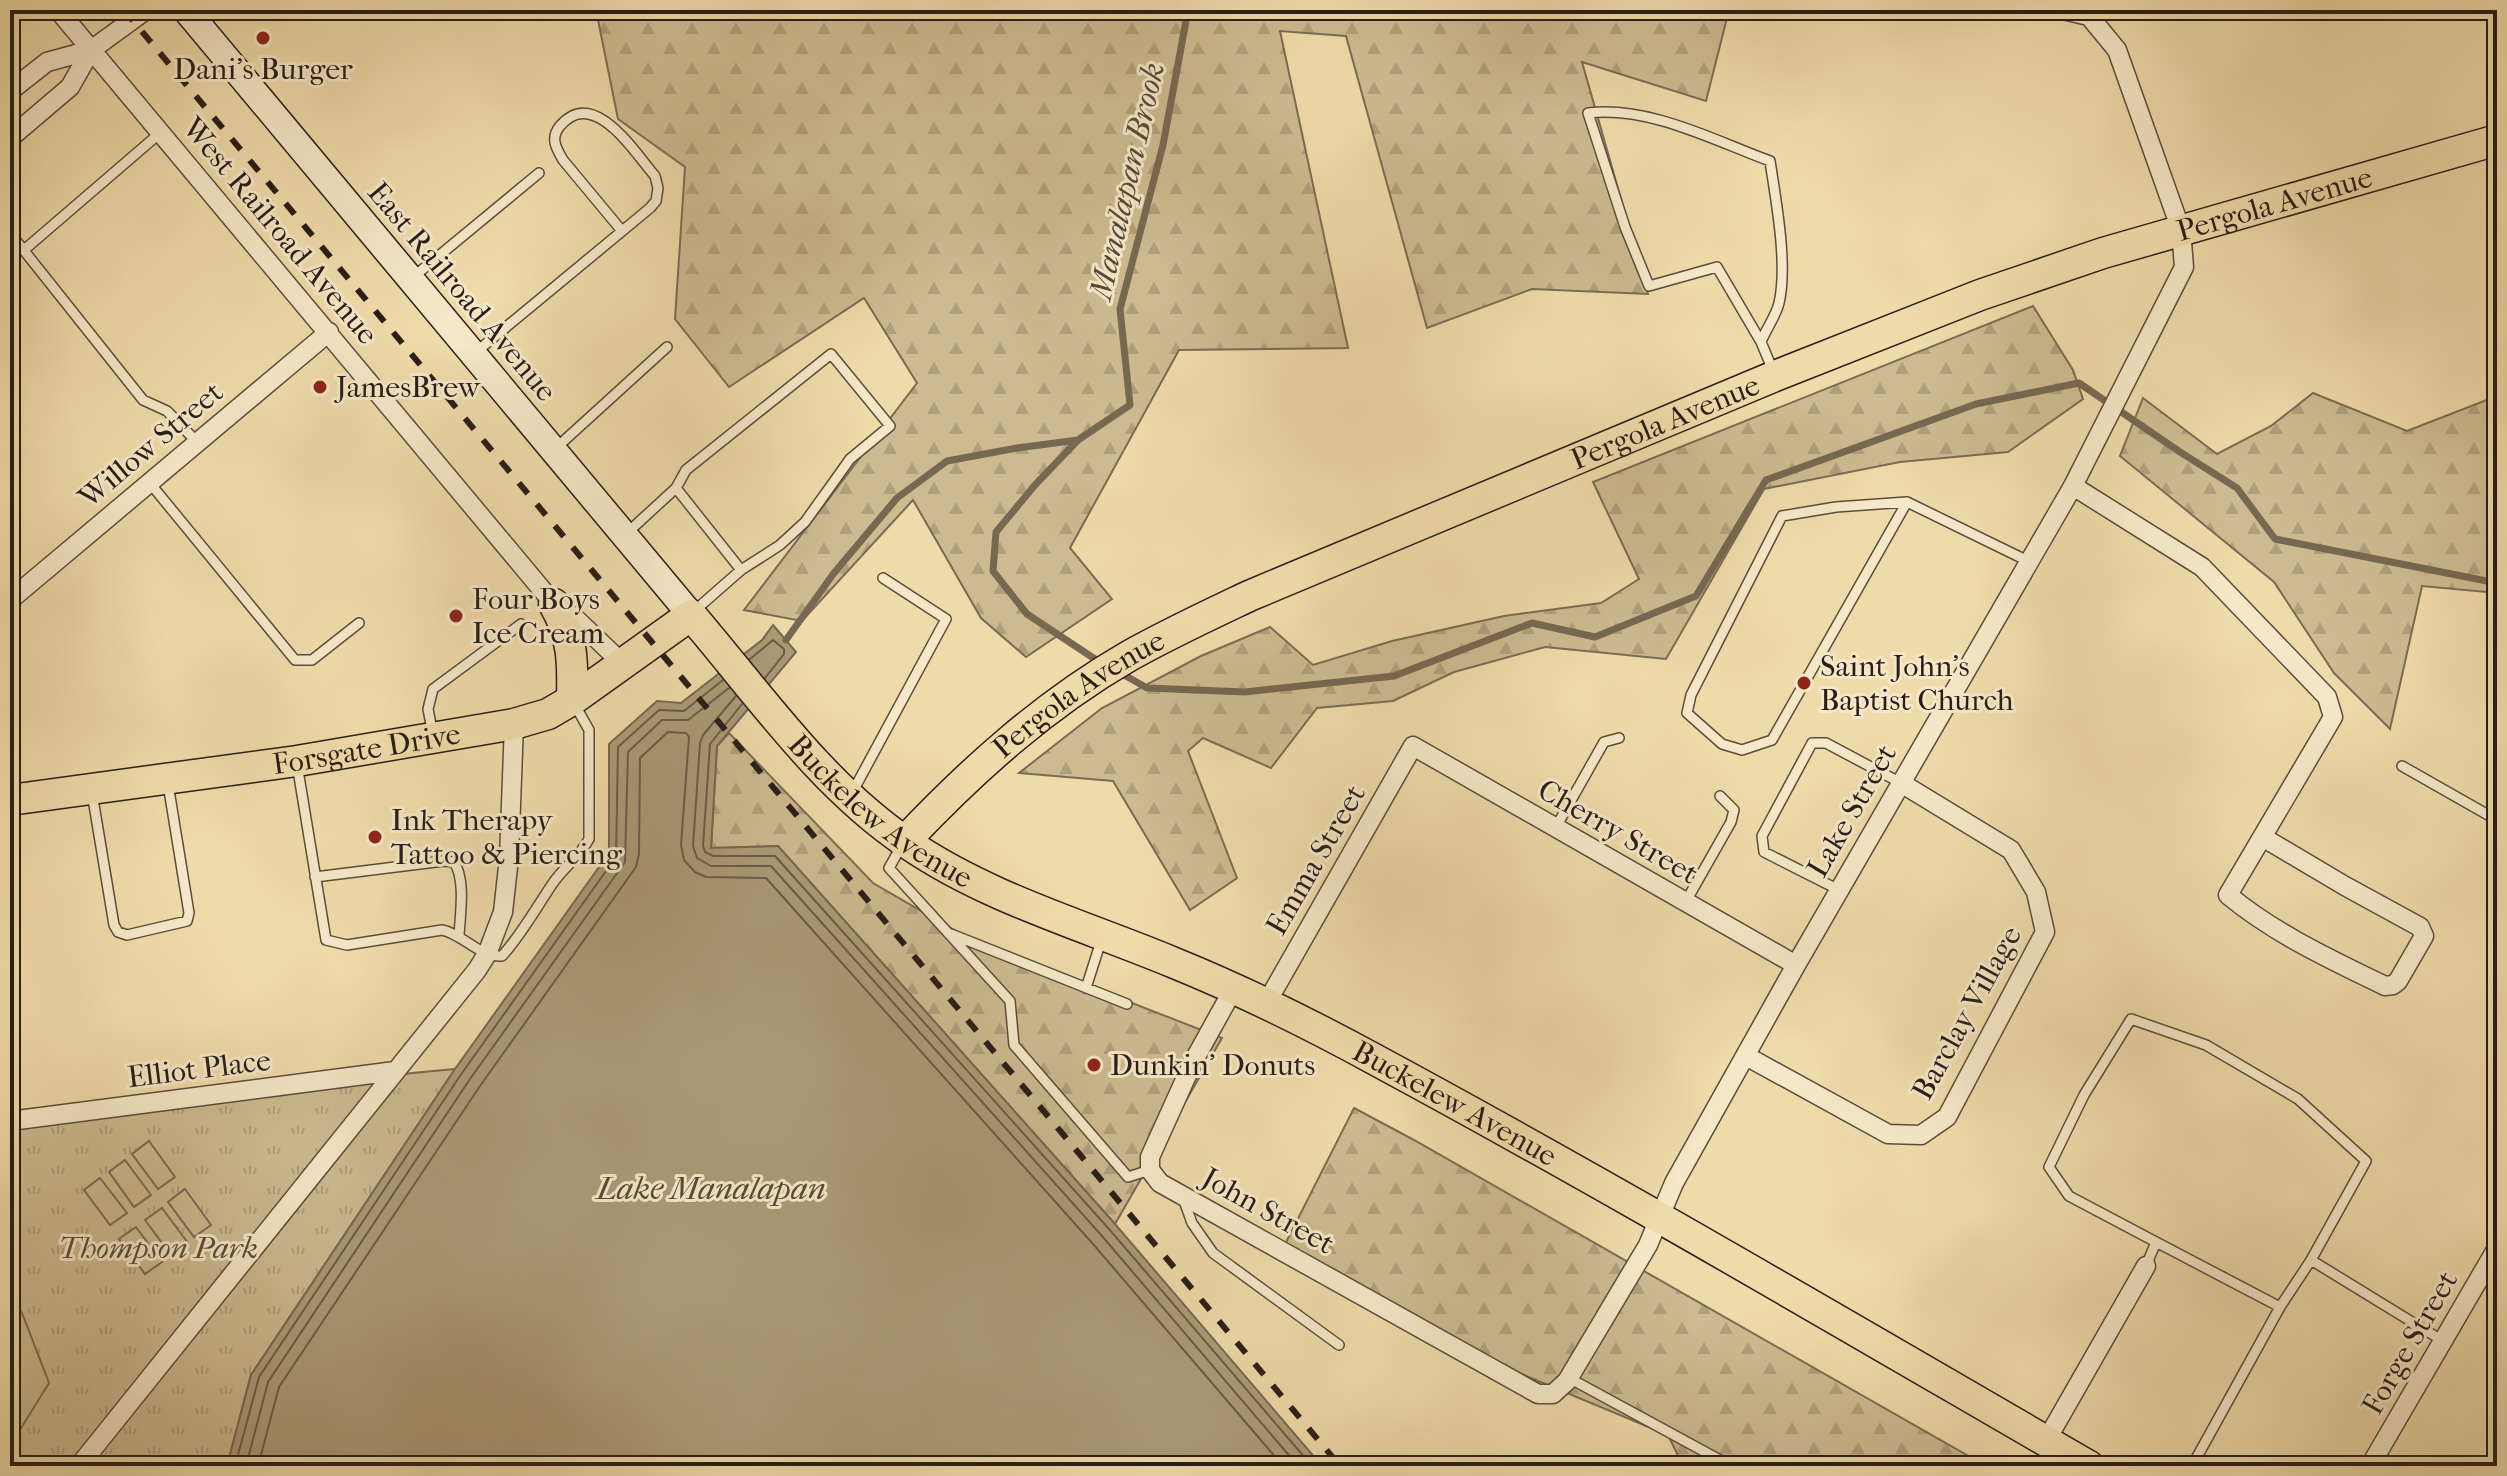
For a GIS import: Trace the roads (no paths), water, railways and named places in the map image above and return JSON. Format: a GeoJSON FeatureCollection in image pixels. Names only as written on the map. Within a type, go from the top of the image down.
{"type":"FeatureCollection","features":[{"type":"Feature","properties":{"kind":"main road","name":"Pergola Avenue"},"geometry":{"type":"LineString","coordinates":[[904,842],[962,782],[1075,691],[1127,657],[1249,596],[1775,376],[1980,295],[2103,253],[2497,140]]}},
{"type":"Feature","properties":{"kind":"main road"},"geometry":{"type":"LineString","coordinates":[[554,604],[566,625],[571,649],[572,700]]}},
{"type":"Feature","properties":{"kind":"main road","name":"Buckelew Avenue"},"geometry":{"type":"LineString","coordinates":[[691,615],[802,747],[850,797],[904,842],[957,874],[1267,1002],[1661,1219],[2089,1466]]}},
{"type":"Feature","properties":{"kind":"main road","name":"Forsgate Drive"},"geometry":{"type":"LineString","coordinates":[[10,800],[297,761],[514,724],[548,714],[572,700],[691,615]]}},
{"type":"Feature","properties":{"kind":"street","name":"West Railroad Avenue"},"geometry":{"type":"LineString","coordinates":[[58,10],[554,604],[575,618],[622,663]]}},
{"type":"Feature","properties":{"kind":"street"},"geometry":{"type":"LineString","coordinates":[[10,91],[47,62],[91,50],[146,10]]}},
{"type":"Feature","properties":{"kind":"street","name":"East Railroad Avenue"},"geometry":{"type":"LineString","coordinates":[[186,10],[691,615]]}},
{"type":"Feature","properties":{"kind":"street"},"geometry":{"type":"LineString","coordinates":[[2063,10],[2092,13]]}},
{"type":"Feature","properties":{"kind":"street","name":"Lake Street"},"geometry":{"type":"LineString","coordinates":[[1569,1378],[1661,1219],[1674,1183],[1796,965],[2073,486],[2184,267],[2181,230],[2117,50],[2092,13]]}},
{"type":"Feature","properties":{"kind":"street"},"geometry":{"type":"LineString","coordinates":[[10,138],[70,87],[91,50]]}},
{"type":"Feature","properties":{"kind":"street","name":"Willow Street"},"geometry":{"type":"LineString","coordinates":[[10,600],[329,332]]}},
{"type":"Feature","properties":{"kind":"street"},"geometry":{"type":"LineString","coordinates":[[2073,486],[2202,567],[2327,697],[2333,717],[2228,895],[2256,919],[2310,949],[2385,986],[2398,981],[2424,936],[2420,927],[2264,838]]}},
{"type":"Feature","properties":{"kind":"street"},"geometry":{"type":"LineString","coordinates":[[79,1466],[487,954],[503,912],[509,858],[514,724]]}},
{"type":"Feature","properties":{"kind":"street","name":"Cherry Street"},"geometry":{"type":"LineString","coordinates":[[1413,746],[1796,965]]}},
{"type":"Feature","properties":{"kind":"street","name":"Emma Street"},"geometry":{"type":"LineString","coordinates":[[1267,1002],[1413,746]]}},
{"type":"Feature","properties":{"kind":"street","name":"Barclay Village"},"geometry":{"type":"LineString","coordinates":[[1746,1056],[1888,1134],[1921,1135],[1947,1117],[2045,932],[2036,892],[2011,850],[1901,783]]}},
{"type":"Feature","properties":{"kind":"street"},"geometry":{"type":"LineString","coordinates":[[1150,1170],[1150,1157],[1187,1076],[1234,988]]}},
{"type":"Feature","properties":{"kind":"street","name":"Elliot Place"},"geometry":{"type":"LineString","coordinates":[[10,1121],[395,1071]]}},
{"type":"Feature","properties":{"kind":"street","name":"John Street"},"geometry":{"type":"LineString","coordinates":[[1150,1170],[1160,1183],[1538,1394],[1553,1394],[1569,1378]]}},
{"type":"Feature","properties":{"kind":"street","name":"Forge Street"},"geometry":{"type":"LineString","coordinates":[[2370,1466],[2443,1341],[2492,1271],[2497,1248]]}},
{"type":"Feature","properties":{"kind":"street"},"geometry":{"type":"LineString","coordinates":[[2046,1441],[2146,1266]]}},
{"type":"Feature","properties":{"kind":"lane"},"geometry":{"type":"LineString","coordinates":[[1761,342],[1778,307],[1782,286],[1777,208],[1770,161],[1657,120],[1611,111],[1588,113],[1625,227],[1649,286],[1717,267],[1761,342],[1775,376]]}},
{"type":"Feature","properties":{"kind":"lane"},"geometry":{"type":"LineString","coordinates":[[473,354],[622,231],[656,201],[658,188],[655,176],[603,118],[590,113],[569,117],[554,138],[556,148],[622,231]]}},
{"type":"Feature","properties":{"kind":"lane"},"geometry":{"type":"LineString","coordinates":[[24,250],[160,133]]}},
{"type":"Feature","properties":{"kind":"lane"},"geometry":{"type":"LineString","coordinates":[[409,280],[539,173]]}},
{"type":"Feature","properties":{"kind":"lane"},"geometry":{"type":"LineString","coordinates":[[10,233],[143,400],[167,411],[197,442]]}},
{"type":"Feature","properties":{"kind":"lane"},"geometry":{"type":"LineString","coordinates":[[553,450],[667,347]]}},
{"type":"Feature","properties":{"kind":"lane"},"geometry":{"type":"LineString","coordinates":[[625,535],[676,488],[686,470],[831,354],[890,426],[850,459],[805,522],[780,545],[741,570],[691,615]]}},
{"type":"Feature","properties":{"kind":"lane"},"geometry":{"type":"LineString","coordinates":[[149,482],[295,660],[312,660],[359,623]]}},
{"type":"Feature","properties":{"kind":"lane"},"geometry":{"type":"LineString","coordinates":[[676,488],[741,570]]}},
{"type":"Feature","properties":{"kind":"lane"},"geometry":{"type":"LineString","coordinates":[[1907,502],[1772,740],[1742,750],[1722,744],[1687,713],[1691,695],[1782,516],[1836,507],[1907,502],[2030,562]]}},
{"type":"Feature","properties":{"kind":"lane"},"geometry":{"type":"LineString","coordinates":[[850,797],[946,619],[883,578]]}},
{"type":"Feature","properties":{"kind":"lane"},"geometry":{"type":"LineString","coordinates":[[434,738],[428,709],[433,689],[521,624]]}},
{"type":"Feature","properties":{"kind":"lane"},"geometry":{"type":"LineString","coordinates":[[297,761],[326,940],[347,945],[442,930],[459,936],[487,954],[502,956],[526,928],[553,883],[584,850],[589,839],[589,730],[572,700]]}},
{"type":"Feature","properties":{"kind":"lane"},"geometry":{"type":"LineString","coordinates":[[1556,827],[1604,742],[1619,738]]}},
{"type":"Feature","properties":{"kind":"lane"},"geometry":{"type":"LineString","coordinates":[[1839,890],[1764,852],[1762,836],[1812,743],[1826,743],[1901,783]]}},
{"type":"Feature","properties":{"kind":"lane"},"geometry":{"type":"LineString","coordinates":[[2402,766],[2497,820]]}},
{"type":"Feature","properties":{"kind":"lane"},"geometry":{"type":"LineString","coordinates":[[91,789],[114,925],[118,932],[127,935],[187,921],[189,913],[167,779]]}},
{"type":"Feature","properties":{"kind":"lane"},"geometry":{"type":"LineString","coordinates":[[1685,903],[1731,822],[1734,810],[1720,796]]}},
{"type":"Feature","properties":{"kind":"lane"},"geometry":{"type":"LineString","coordinates":[[904,842],[889,868],[1010,1001],[1014,1045],[1128,1177],[1150,1170]]}},
{"type":"Feature","properties":{"kind":"lane"},"geometry":{"type":"LineString","coordinates":[[315,877],[454,862],[458,868],[460,888],[459,936]]}},
{"type":"Feature","properties":{"kind":"lane"},"geometry":{"type":"LineString","coordinates":[[948,933],[1127,1004]]}},
{"type":"Feature","properties":{"kind":"lane"},"geometry":{"type":"LineString","coordinates":[[1086,988],[1103,935]]}},
{"type":"Feature","properties":{"kind":"lane"},"geometry":{"type":"LineString","coordinates":[[2192,1466],[2366,1161],[2298,1099],[2206,1045],[2131,1019],[2084,1095],[2049,1167],[2069,1196],[2280,1307]]}},
{"type":"Feature","properties":{"kind":"lane"},"geometry":{"type":"LineString","coordinates":[[1182,1195],[1192,1223],[1213,1253],[1339,1345]]}},
{"type":"Feature","properties":{"kind":"lane"},"geometry":{"type":"LineString","coordinates":[[2146,1266],[2156,1242]]}},
{"type":"Feature","properties":{"kind":"lane"},"geometry":{"type":"LineString","coordinates":[[2311,1260],[2443,1341]]}},
{"type":"Feature","properties":{"kind":"lane"},"geometry":{"type":"LineString","coordinates":[[1569,1378],[1731,1466]]}},
{"type":"Feature","properties":{"kind":"water","name":"Lake Manalapan"},"geometry":{"type":"Polygon","coordinates":[[[773,625],[796,652],[717,746],[711,848],[778,846],[1115,1224],[1322,1466],[227,1466],[251,1375],[455,1069],[609,853],[609,744],[657,701],[681,703],[762,640],[773,625]]]}},
{"type":"Feature","properties":{"kind":"waterway","name":"Manalapan Brook"},"geometry":{"type":"LineString","coordinates":[[786,640],[834,573],[897,498],[947,461],[1078,440],[1130,405],[1120,309],[1163,145],[1188,10]]}},
{"type":"Feature","properties":{"kind":"waterway"},"geometry":{"type":"LineString","coordinates":[[1119,672],[1147,688],[1245,692],[1394,676],[1532,623],[1595,637],[1696,596],[1766,480],[1976,404],[2079,383],[2237,488],[2275,539],[2497,583]]}},
{"type":"Feature","properties":{"kind":"waterway"},"geometry":{"type":"LineString","coordinates":[[1078,440],[996,532],[993,571],[1027,614],[1101,663]]}},
{"type":"Feature","properties":{"kind":"railway"},"geometry":{"type":"LineString","coordinates":[[124,10],[1340,1466]]}},
{"type":"Feature","properties":{"kind":"place","name":"Dani’s Burger"},"geometry":{"type":"Point","coordinates":[263,38]}},
{"type":"Feature","properties":{"kind":"place","name":"JamesBrew"},"geometry":{"type":"Point","coordinates":[320,387]}},
{"type":"Feature","properties":{"kind":"place","name":"Four Boys Ice Cream"},"geometry":{"type":"Point","coordinates":[456,616]}},
{"type":"Feature","properties":{"kind":"place","name":"Saint John's Baptist Church"},"geometry":{"type":"Point","coordinates":[1804,683]}},
{"type":"Feature","properties":{"kind":"place","name":"Ink Therapy Tattoo & Piercing"},"geometry":{"type":"Point","coordinates":[375,837]}},
{"type":"Feature","properties":{"kind":"place","name":"Dunkin' Donuts"},"geometry":{"type":"Point","coordinates":[1094,1065]}},
{"type":"Feature","properties":{"kind":"park label","name":"Thompson Park"},"geometry":{"type":"Point","coordinates":[158,1248]}}]}
